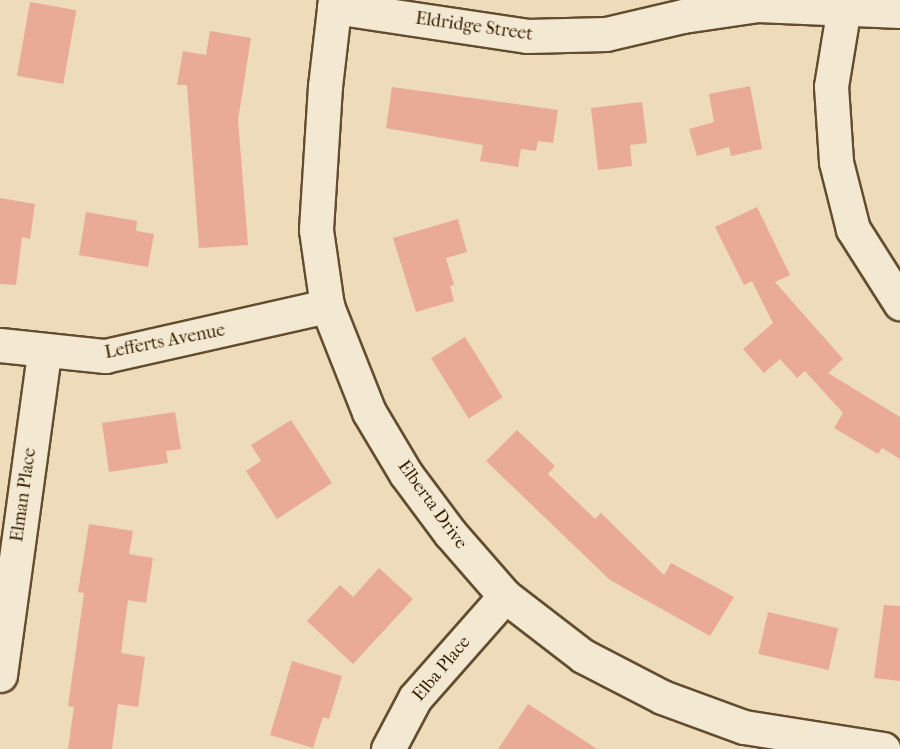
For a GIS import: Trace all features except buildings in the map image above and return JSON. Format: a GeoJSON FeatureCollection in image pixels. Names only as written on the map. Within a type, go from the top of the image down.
{"type":"FeatureCollection","features":[{"type":"Feature","properties":{"kind":"street","name":"Eldridge Street"},"geometry":{"type":"LineString","coordinates":[[334,3],[527,36],[606,34],[683,16],[758,5],[900,11]]}},
{"type":"Feature","properties":{"kind":"street","name":"Elberta Drive"},"geometry":{"type":"LineString","coordinates":[[334,3],[325,86],[316,230],[327,306],[369,412],[406,474],[450,533],[505,596],[583,656],[662,697],[744,727],[883,749]]}},
{"type":"Feature","properties":{"kind":"street"},"geometry":{"type":"LineString","coordinates":[[844,7],[831,86],[836,162],[853,229],[900,303]]}},
{"type":"Feature","properties":{"kind":"street","name":"Lefferts Avenue"},"geometry":{"type":"LineString","coordinates":[[0,345],[44,352],[105,356],[327,306]]}},
{"type":"Feature","properties":{"kind":"street","name":"Elman Place"},"geometry":{"type":"LineString","coordinates":[[0,675],[44,352]]}},
{"type":"Feature","properties":{"kind":"street","name":"Elba Place"},"geometry":{"type":"LineString","coordinates":[[388,749],[415,698],[505,596]]}}]}
